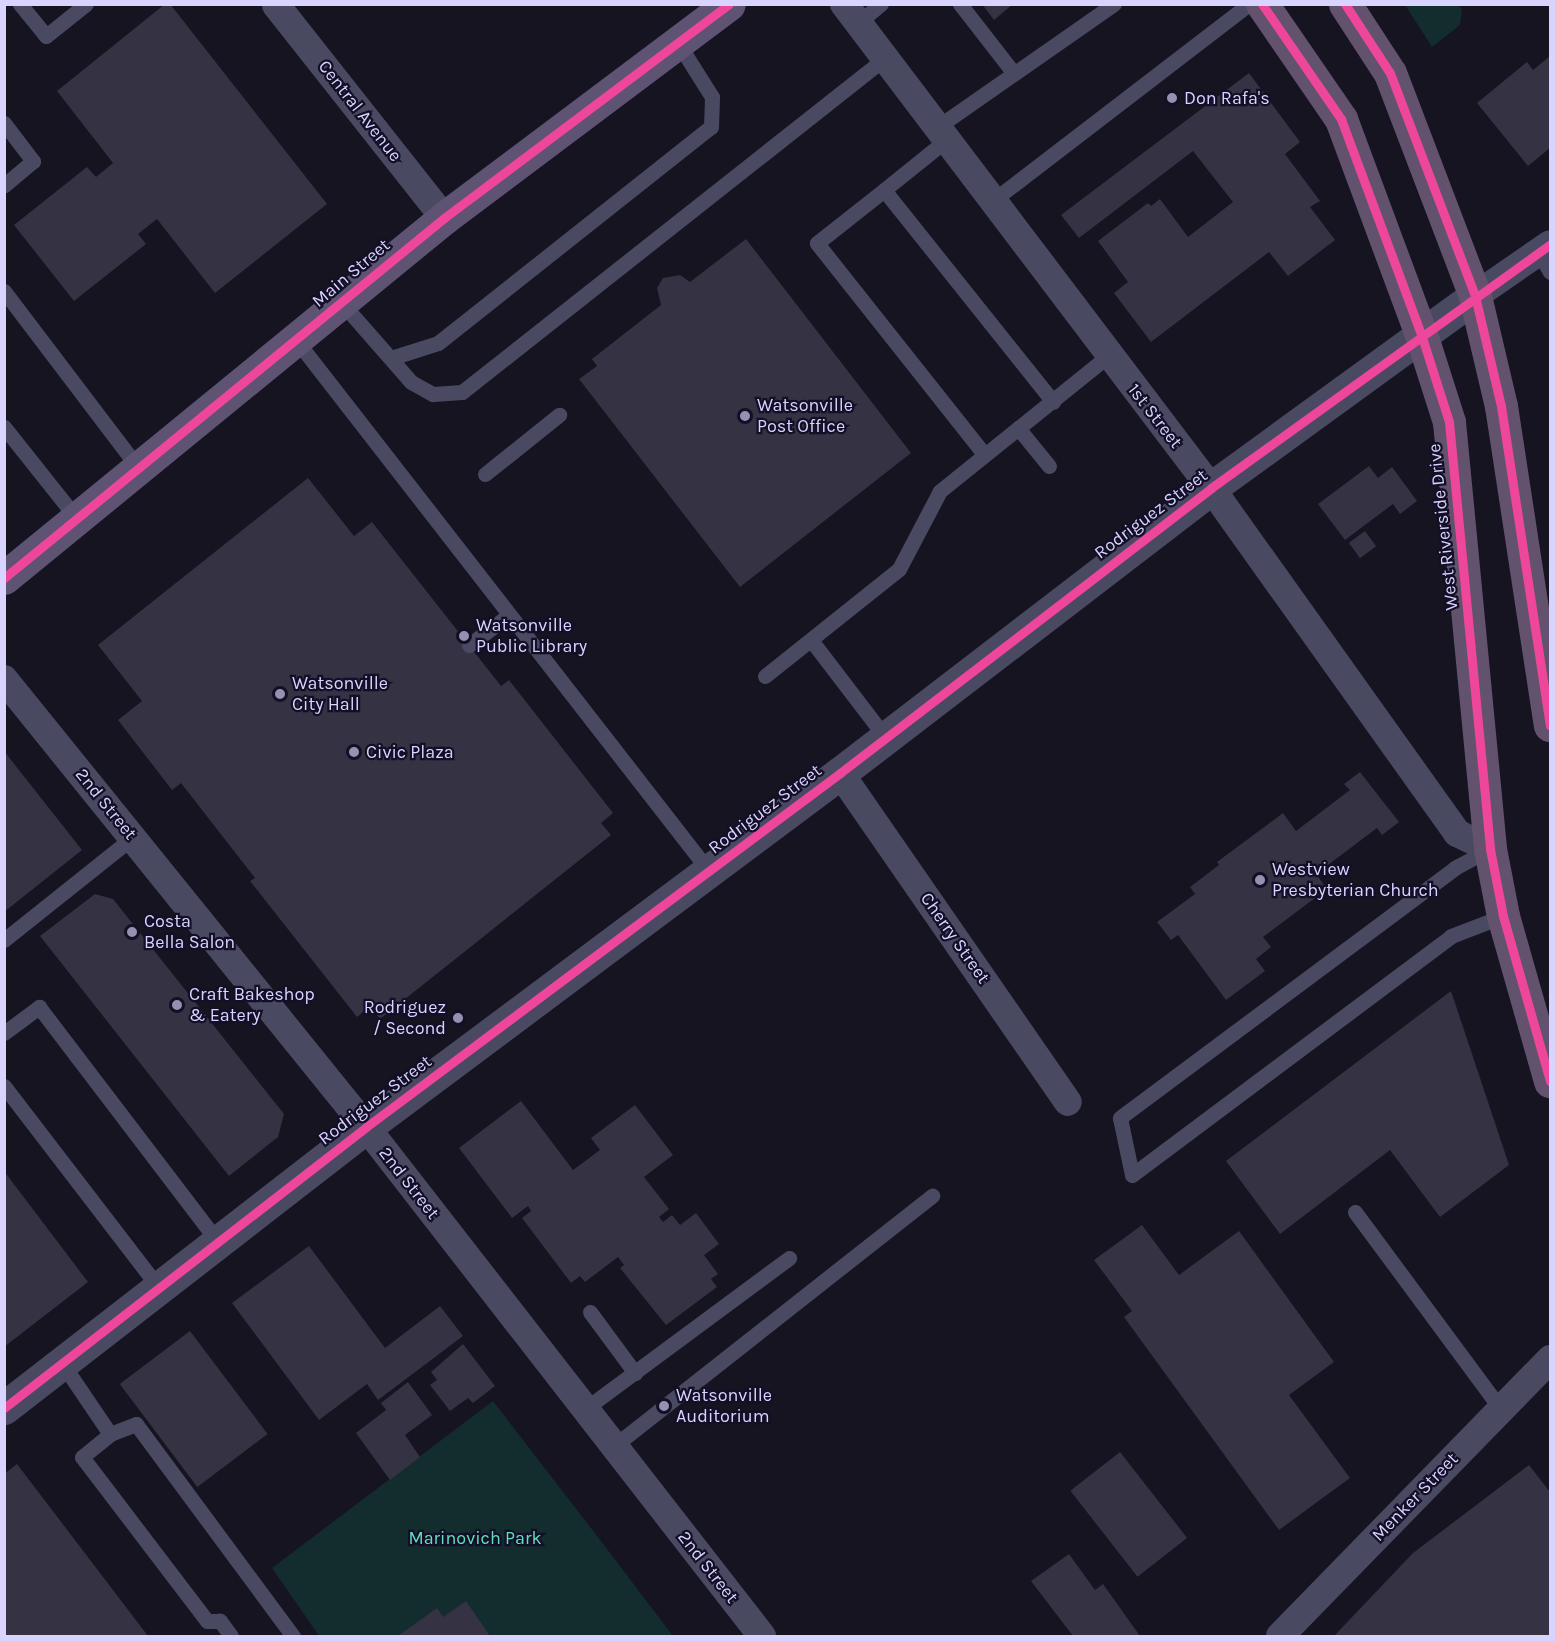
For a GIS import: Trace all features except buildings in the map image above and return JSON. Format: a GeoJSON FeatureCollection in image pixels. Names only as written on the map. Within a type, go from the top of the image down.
{"type":"FeatureCollection","features":[{"type":"Feature","properties":{"kind":"highway","name":"West Riverside Drive"},"geometry":{"type":"LineString","coordinates":[[1262,4],[1341,119],[1421,334],[1449,422],[1490,849],[1503,916],[1551,1080]]}},
{"type":"Feature","properties":{"kind":"highway"},"geometry":{"type":"LineString","coordinates":[[1345,4],[1390,73],[1475,297],[1502,406],[1543,625],[1551,725]]}},
{"type":"Feature","properties":{"kind":"main road","name":"Main Street"},"geometry":{"type":"LineString","coordinates":[[4,578],[140,470],[444,218],[729,4]]}},
{"type":"Feature","properties":{"kind":"street","name":"Central Avenue"},"geometry":{"type":"LineString","coordinates":[[277,5],[444,218]]}},
{"type":"Feature","properties":{"kind":"street","name":"1st Street"},"geometry":{"type":"LineString","coordinates":[[851,14],[991,202],[1211,488],[1457,833],[1490,849]]}},
{"type":"Feature","properties":{"kind":"street","name":"Rodriguez Street"},"geometry":{"type":"LineString","coordinates":[[4,1408],[366,1127],[840,773],[1211,488],[1421,334],[1475,297],[1547,256]]}},
{"type":"Feature","properties":{"kind":"street","name":"2nd Street"},"geometry":{"type":"LineString","coordinates":[[4,679],[366,1127],[762,1636]]}},
{"type":"Feature","properties":{"kind":"street","name":"Cherry Street"},"geometry":{"type":"LineString","coordinates":[[840,773],[1068,1102]]}},
{"type":"Feature","properties":{"kind":"street","name":"Menker Street"},"geometry":{"type":"LineString","coordinates":[[1280,1636],[1551,1359]]}},
{"type":"Feature","properties":{"kind":"lane"},"geometry":{"type":"LineString","coordinates":[[20,4],[46,36],[86,4]]}},
{"type":"Feature","properties":{"kind":"lane"},"geometry":{"type":"LineString","coordinates":[[851,14],[881,4]]}},
{"type":"Feature","properties":{"kind":"lane"},"geometry":{"type":"LineString","coordinates":[[960,4],[1013,72]]}},
{"type":"Feature","properties":{"kind":"lane"},"geometry":{"type":"LineString","coordinates":[[984,454],[817,243],[884,189],[1013,72],[1114,4]]}},
{"type":"Feature","properties":{"kind":"lane"},"geometry":{"type":"LineString","coordinates":[[991,202],[1249,4]]}},
{"type":"Feature","properties":{"kind":"lane"},"geometry":{"type":"LineString","coordinates":[[391,358],[438,343],[711,128],[712,97],[678,43]]}},
{"type":"Feature","properties":{"kind":"lane"},"geometry":{"type":"LineString","coordinates":[[341,302],[420,388],[446,396],[462,392],[884,59]]}},
{"type":"Feature","properties":{"kind":"lane"},"geometry":{"type":"LineString","coordinates":[[4,123],[33,161],[4,185]]}},
{"type":"Feature","properties":{"kind":"lane"},"geometry":{"type":"LineString","coordinates":[[884,189],[1053,402]]}},
{"type":"Feature","properties":{"kind":"lane"},"geometry":{"type":"LineString","coordinates":[[4,291],[140,470]]}},
{"type":"Feature","properties":{"kind":"lane"},"geometry":{"type":"LineString","coordinates":[[296,340],[709,871]]}},
{"type":"Feature","properties":{"kind":"lane"},"geometry":{"type":"LineString","coordinates":[[765,676],[899,569],[940,491],[1108,356]]}},
{"type":"Feature","properties":{"kind":"lane"},"geometry":{"type":"LineString","coordinates":[[485,474],[559,415]]}},
{"type":"Feature","properties":{"kind":"lane"},"geometry":{"type":"LineString","coordinates":[[4,427],[78,520]]}},
{"type":"Feature","properties":{"kind":"lane"},"geometry":{"type":"LineString","coordinates":[[1018,428],[1049,466]]}},
{"type":"Feature","properties":{"kind":"lane"},"geometry":{"type":"LineString","coordinates":[[469,645],[509,615]]}},
{"type":"Feature","properties":{"kind":"lane"},"geometry":{"type":"LineString","coordinates":[[811,640],[886,738]]}},
{"type":"Feature","properties":{"kind":"lane"},"geometry":{"type":"LineString","coordinates":[[4,940],[133,837]]}},
{"type":"Feature","properties":{"kind":"lane"},"geometry":{"type":"LineString","coordinates":[[1490,849],[1455,868],[1120,1118],[1132,1175],[1451,936],[1503,916]]}},
{"type":"Feature","properties":{"kind":"lane"},"geometry":{"type":"LineString","coordinates":[[4,1033],[39,1007],[218,1242]]}},
{"type":"Feature","properties":{"kind":"lane"},"geometry":{"type":"LineString","coordinates":[[4,1086],[158,1287]]}},
{"type":"Feature","properties":{"kind":"lane"},"geometry":{"type":"LineString","coordinates":[[614,1446],[932,1196]]}},
{"type":"Feature","properties":{"kind":"lane"},"geometry":{"type":"LineString","coordinates":[[1355,1212],[1501,1409]]}},
{"type":"Feature","properties":{"kind":"lane"},"geometry":{"type":"LineString","coordinates":[[585,1409],[789,1258]]}},
{"type":"Feature","properties":{"kind":"lane"},"geometry":{"type":"LineString","coordinates":[[590,1312],[635,1373]]}},
{"type":"Feature","properties":{"kind":"lane"},"geometry":{"type":"LineString","coordinates":[[62,1363],[111,1434]]}},
{"type":"Feature","properties":{"kind":"lane"},"geometry":{"type":"LineString","coordinates":[[231,1636],[220,1621],[207,1621],[82,1456],[111,1434],[136,1424],[293,1636]]}},
{"type":"Feature","properties":{"kind":"green space"},"geometry":{"type":"Polygon","coordinates":[[[1405,5],[1458,5],[1462,9],[1460,25],[1432,47],[1405,5]]]}},
{"type":"Feature","properties":{"kind":"green space","name":"Marinovich Park"},"geometry":{"type":"Polygon","coordinates":[[[493,1401],[673,1636],[319,1636],[272,1568],[493,1401]]]}},
{"type":"Feature","properties":{"kind":"cycle path"},"geometry":{"type":"LineString","coordinates":[[4,578],[444,218],[729,4]]}},
{"type":"Feature","properties":{"kind":"cycle path"},"geometry":{"type":"LineString","coordinates":[[1262,4],[1341,119],[1421,334],[1449,422],[1490,849],[1503,916],[1550,1081]]}},
{"type":"Feature","properties":{"kind":"cycle path"},"geometry":{"type":"LineString","coordinates":[[1345,4],[1390,73],[1475,296],[1501,406],[1550,725]]}},
{"type":"Feature","properties":{"kind":"cycle path"},"geometry":{"type":"LineString","coordinates":[[4,1408],[366,1127],[840,773],[1211,488],[1550,244]]}},
{"type":"Feature","properties":{"kind":"place","name":"Don Rafa's"},"geometry":{"type":"Point","coordinates":[1172,98]}},
{"type":"Feature","properties":{"kind":"place","name":"Watsonville Post Office"},"geometry":{"type":"Point","coordinates":[745,416]}},
{"type":"Feature","properties":{"kind":"place","name":"Watsonville Public Library"},"geometry":{"type":"Point","coordinates":[464,636]}},
{"type":"Feature","properties":{"kind":"place","name":"Watsonville City Hall"},"geometry":{"type":"Point","coordinates":[280,694]}},
{"type":"Feature","properties":{"kind":"place","name":"Civic Plaza"},"geometry":{"type":"Point","coordinates":[354,752]}},
{"type":"Feature","properties":{"kind":"place","name":"Westview Presbyterian Church"},"geometry":{"type":"Point","coordinates":[1260,880]}},
{"type":"Feature","properties":{"kind":"place","name":"Costa Bella Salon"},"geometry":{"type":"Point","coordinates":[132,932]}},
{"type":"Feature","properties":{"kind":"place","name":"Craft Bakeshop & Eatery"},"geometry":{"type":"Point","coordinates":[177,1005]}},
{"type":"Feature","properties":{"kind":"place","name":"Rodriguez / Second"},"geometry":{"type":"Point","coordinates":[458,1018]}},
{"type":"Feature","properties":{"kind":"place","name":"Watsonville Auditorium"},"geometry":{"type":"Point","coordinates":[664,1406]}}]}
